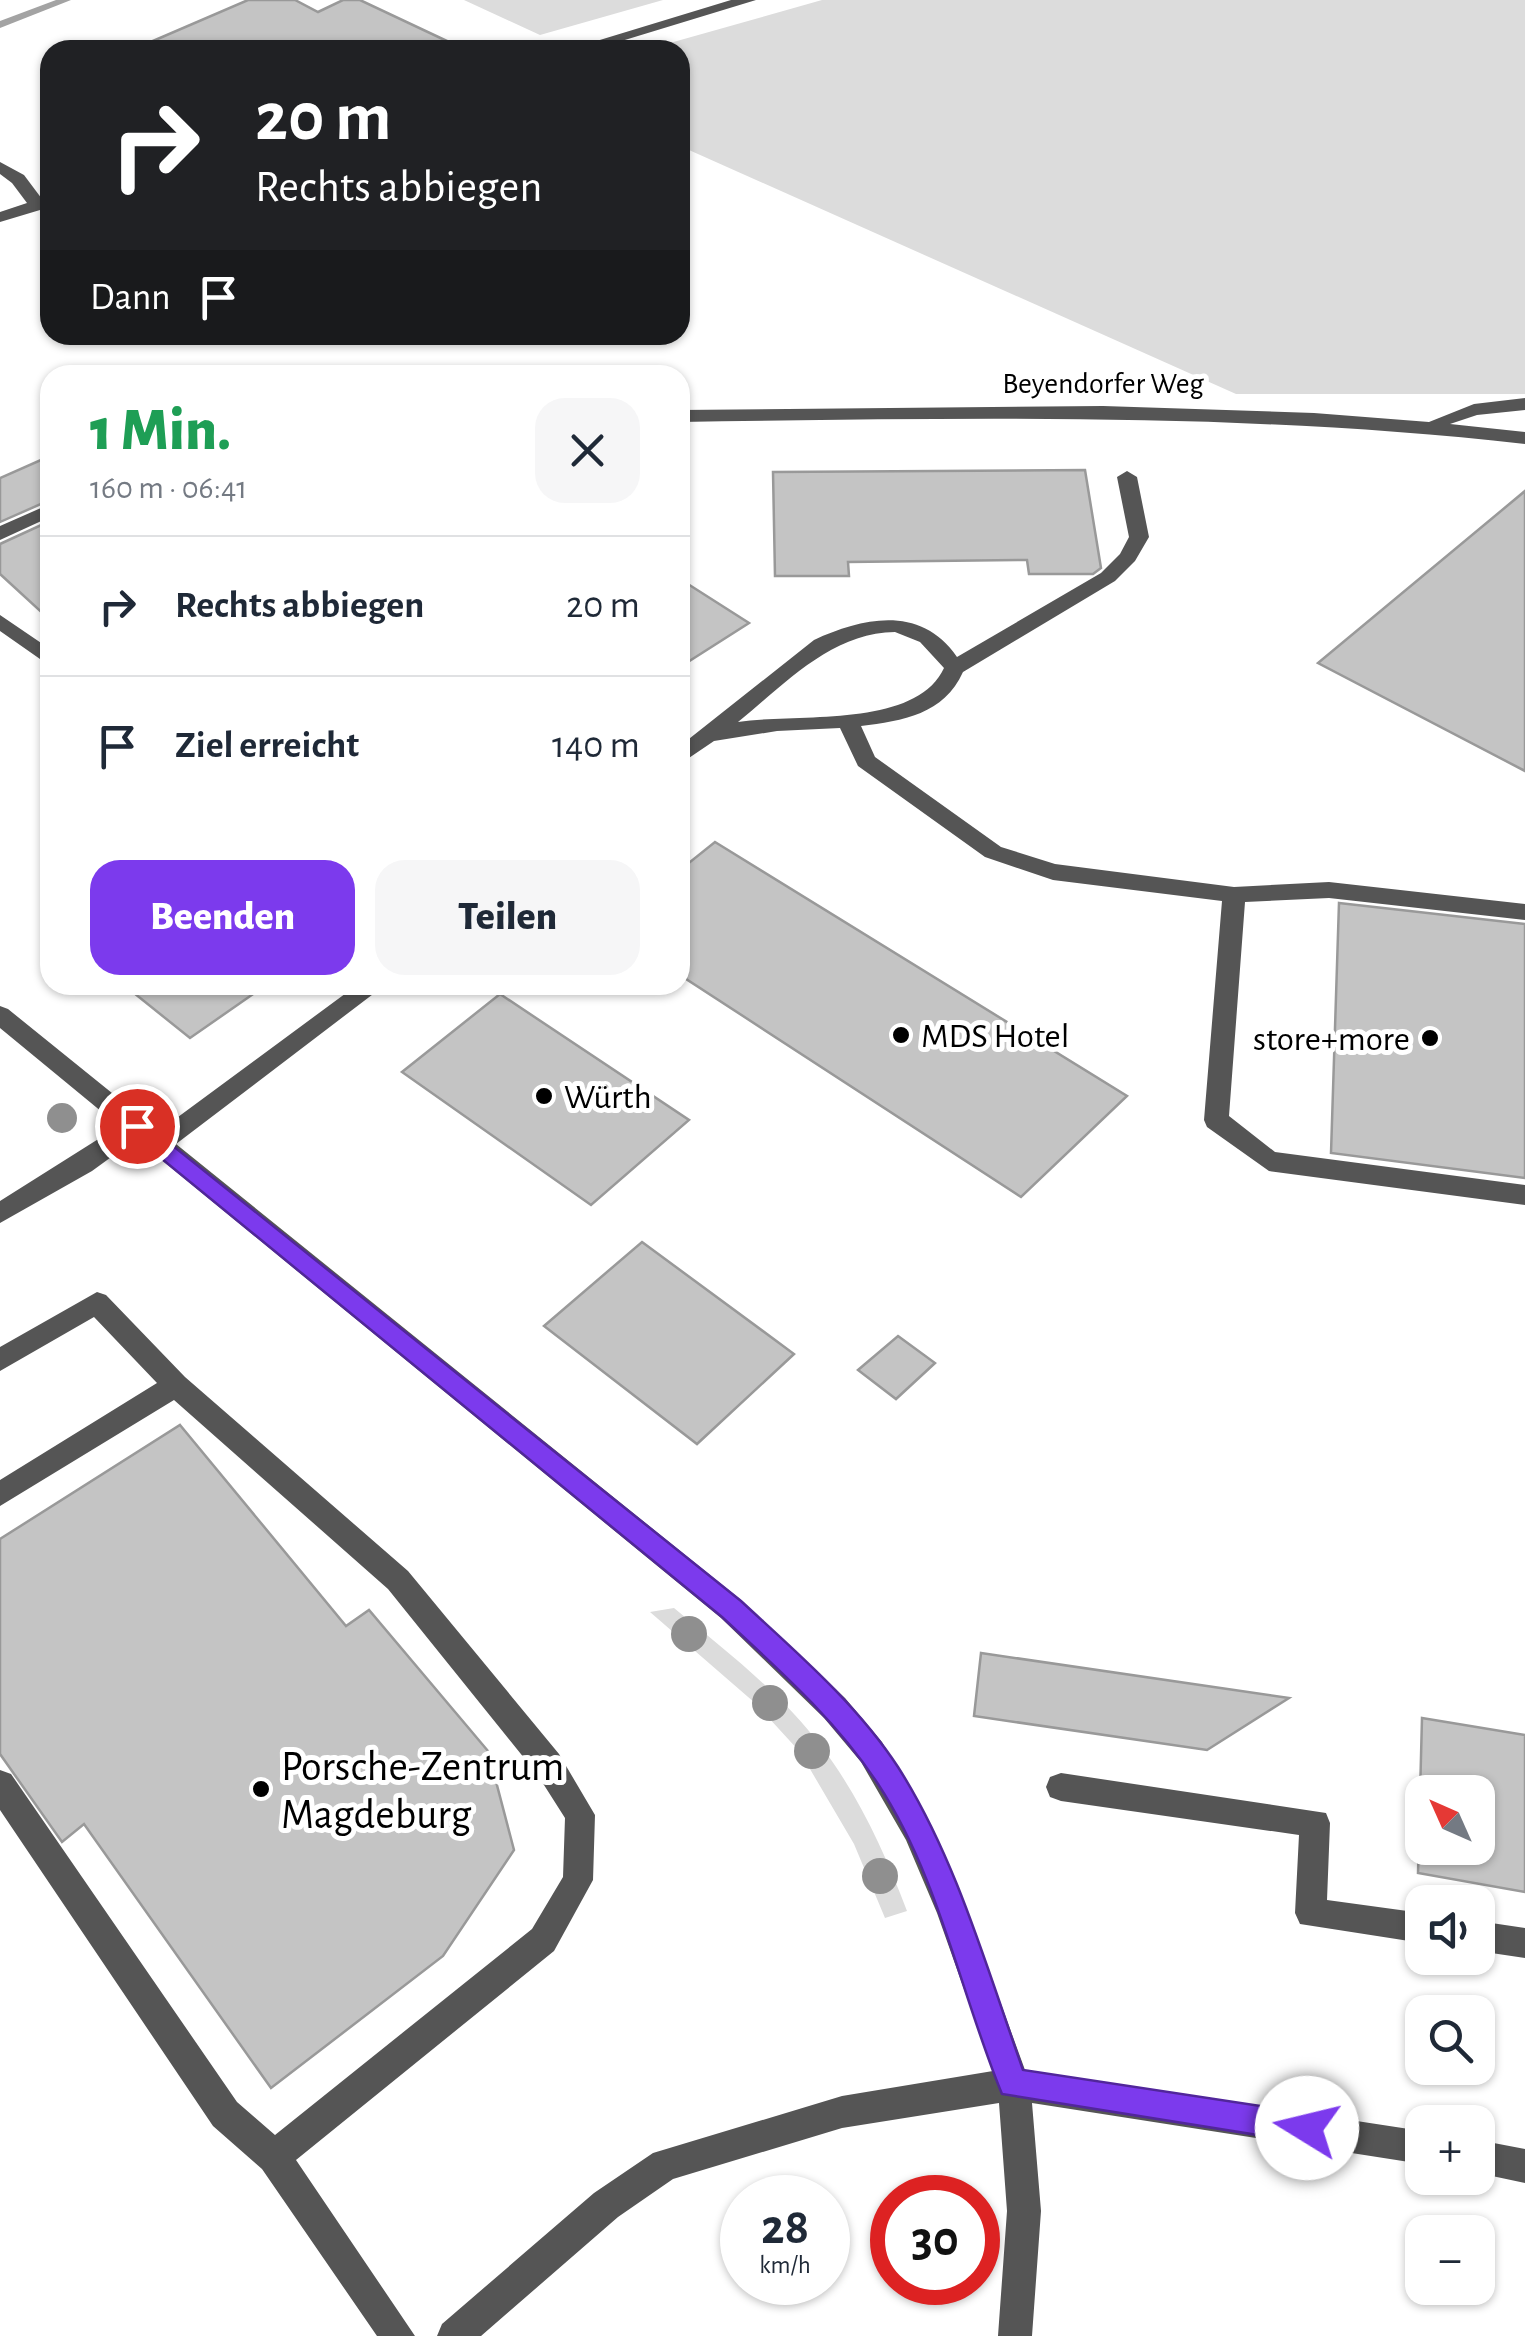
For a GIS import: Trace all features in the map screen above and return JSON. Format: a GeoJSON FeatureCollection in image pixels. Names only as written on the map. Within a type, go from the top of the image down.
{"type":"FeatureCollection","features":[{"type":"Feature","properties":{"kind":"street"},"geometry":{"type":"LineString","coordinates":[[610,40],[748,0]]}},
{"type":"Feature","properties":{"kind":"street"},"geometry":{"type":"LineString","coordinates":[[0,167],[40,200]]}},
{"type":"Feature","properties":{"kind":"street"},"geometry":{"type":"LineString","coordinates":[[0,216],[40,205]]}},
{"type":"Feature","properties":{"kind":"street"},"geometry":{"type":"LineString","coordinates":[[1428,425],[1474,410],[1525,404]]}},
{"type":"Feature","properties":{"kind":"street","name":"Beyendorfer Weg"},"geometry":{"type":"LineString","coordinates":[[690,416],[1146,411],[1428,425],[1525,438]]}},
{"type":"Feature","properties":{"kind":"street"},"geometry":{"type":"LineString","coordinates":[[954,668],[1108,577],[1128,557],[1140,537],[1127,477]]}},
{"type":"Feature","properties":{"kind":"street"},"geometry":{"type":"LineString","coordinates":[[0,534],[40,515]]}},
{"type":"Feature","properties":{"kind":"street"},"geometry":{"type":"LineString","coordinates":[[0,621],[40,651]]}},
{"type":"Feature","properties":{"kind":"street"},"geometry":{"type":"LineString","coordinates":[[690,749],[821,645],[842,634],[872,626],[903,626],[942,646],[954,668],[942,695],[896,715],[746,727],[708,735]]}},
{"type":"Feature","properties":{"kind":"street"},"geometry":{"type":"LineString","coordinates":[[847,719],[866,761],[993,852],[1054,872],[1234,896],[1329,890],[1525,912]]}},
{"type":"Feature","properties":{"kind":"street"},"geometry":{"type":"LineString","coordinates":[[1234,896],[1216,1120],[1269,1161],[1525,1195]]}},
{"type":"Feature","properties":{"kind":"street"},"geometry":{"type":"LineString","coordinates":[[0,1213],[84,1164],[148,1135],[358,995]]}},
{"type":"Feature","properties":{"kind":"street"},"geometry":{"type":"LineString","coordinates":[[0,1016],[732,1609],[822,1694],[887,1775],[917,1830],[955,1920],[1013,2084],[1023,2164],[1024,2255],[1015,2336]]}},
{"type":"Feature","properties":{"kind":"street"},"geometry":{"type":"LineString","coordinates":[[0,1360],[97,1303],[176,1385],[398,1580],[548,1764],[580,1815],[578,1880],[543,1940],[274,2157]]}},
{"type":"Feature","properties":{"kind":"street"},"geometry":{"type":"LineString","coordinates":[[0,1494],[176,1385]]}},
{"type":"Feature","properties":{"kind":"street"},"geometry":{"type":"LineString","coordinates":[[0,1784],[225,2114],[274,2157],[398,2336]]}},
{"type":"Feature","properties":{"kind":"street"},"geometry":{"type":"LineString","coordinates":[[1061,1786],[1316,1823],[1311,1913],[1405,1926]]}},
{"type":"Feature","properties":{"kind":"street"},"geometry":{"type":"LineString","coordinates":[[1495,1938],[1525,1942]]}},
{"type":"Feature","properties":{"kind":"street"},"geometry":{"type":"LineString","coordinates":[[454,2336],[606,2205],[665,2164],[842,2112],[1013,2084],[1405,2145]]}},
{"type":"Feature","properties":{"kind":"street"},"geometry":{"type":"LineString","coordinates":[[1495,2161],[1525,2166]]}},
{"type":"Feature","properties":{"kind":"shaded area"},"geometry":{"type":"Polygon","coordinates":[[[464,0],[663,0],[540,35],[464,0]]]}},
{"type":"Feature","properties":{"kind":"shaded area"},"geometry":{"type":"Polygon","coordinates":[[[822,0],[1525,0],[1525,394],[1236,394],[690,150],[690,40],[680,40],[822,0]]]}},
{"type":"Feature","properties":{"kind":"shaded area"},"geometry":{"type":"Polygon","coordinates":[[[674,1608],[770,1690],[821,1746],[870,1826],[907,1911],[885,1918],[854,1844],[800,1752],[755,1703],[650,1612],[674,1608]]]}},
{"type":"Feature","properties":{"kind":"building"},"geometry":{"type":"Polygon","coordinates":[[[248,0],[295,0],[318,12],[343,0],[360,0],[445,40],[155,40],[248,0]]]}},
{"type":"Feature","properties":{"kind":"building"},"geometry":{"type":"Polygon","coordinates":[[[40,460],[40,504],[0,522],[0,478],[40,460]]]}},
{"type":"Feature","properties":{"kind":"building"},"geometry":{"type":"Polygon","coordinates":[[[1085,470],[1101,568],[1093,574],[1029,574],[1027,560],[848,562],[849,576],[775,576],[773,472],[1085,470]]]}},
{"type":"Feature","properties":{"kind":"building"},"geometry":{"type":"Polygon","coordinates":[[[1525,491],[1525,771],[1318,663],[1525,491]]]}},
{"type":"Feature","properties":{"kind":"building"},"geometry":{"type":"Polygon","coordinates":[[[40,526],[40,611],[0,574],[0,544],[40,526]]]}},
{"type":"Feature","properties":{"kind":"building"},"geometry":{"type":"Polygon","coordinates":[[[690,585],[749,623],[690,661],[690,585]]]}},
{"type":"Feature","properties":{"kind":"building","name":"MDS Hotel"},"geometry":{"type":"Polygon","coordinates":[[[715,842],[1127,1096],[1021,1197],[690,982],[690,862],[715,842]]]}},
{"type":"Feature","properties":{"kind":"building","name":"store+more"},"geometry":{"type":"Polygon","coordinates":[[[1339,903],[1525,924],[1525,1178],[1331,1153],[1339,903]]]}},
{"type":"Feature","properties":{"kind":"building"},"geometry":{"type":"Polygon","coordinates":[[[136,995],[252,995],[190,1038],[136,995]]]}},
{"type":"Feature","properties":{"kind":"building","name":"Würth"},"geometry":{"type":"Polygon","coordinates":[[[502,995],[689,1120],[591,1205],[402,1072],[502,995]]]}},
{"type":"Feature","properties":{"kind":"building"},"geometry":{"type":"Polygon","coordinates":[[[642,1242],[794,1354],[697,1444],[544,1326],[642,1242]]]}},
{"type":"Feature","properties":{"kind":"building"},"geometry":{"type":"Polygon","coordinates":[[[898,1336],[935,1363],[896,1399],[858,1370],[898,1336]]]}},
{"type":"Feature","properties":{"kind":"building","name":"Porsche-Zentrum Magdeburg"},"geometry":{"type":"Polygon","coordinates":[[[180,1425],[346,1626],[369,1610],[488,1751],[514,1850],[443,1956],[271,2088],[84,1824],[62,1842],[0,1754],[0,1539],[180,1425]]]}},
{"type":"Feature","properties":{"kind":"building"},"geometry":{"type":"Polygon","coordinates":[[[981,1653],[1289,1698],[1207,1750],[974,1716],[981,1653]]]}},
{"type":"Feature","properties":{"kind":"building"},"geometry":{"type":"Polygon","coordinates":[[[1422,1718],[1525,1735],[1525,1892],[1418,1873],[1418,1865],[1495,1865],[1495,1775],[1421,1775],[1422,1718]]]}},
{"type":"Feature","properties":{"kind":"waterway"},"geometry":{"type":"LineString","coordinates":[[0,25],[66,0]]}},
{"type":"Feature","properties":{"kind":"place","name":"MDS Hotel"},"geometry":{"type":"Point","coordinates":[901,1035]}},
{"type":"Feature","properties":{"kind":"place","name":"store+more"},"geometry":{"type":"Point","coordinates":[1430,1038]}},
{"type":"Feature","properties":{"kind":"place","name":"Würth"},"geometry":{"type":"Point","coordinates":[544,1096]}},
{"type":"Feature","properties":{"kind":"place","name":"Porsche-Zentrum Magdeburg"},"geometry":{"type":"Point","coordinates":[261,1789]}},
{"type":"Feature","properties":{"kind":"route"},"geometry":{"type":"LineString","coordinates":[[137,1126],[732,1609],[822,1694],[887,1775],[917,1830],[955,1920],[1013,2084],[1307,2128]]}}]}
